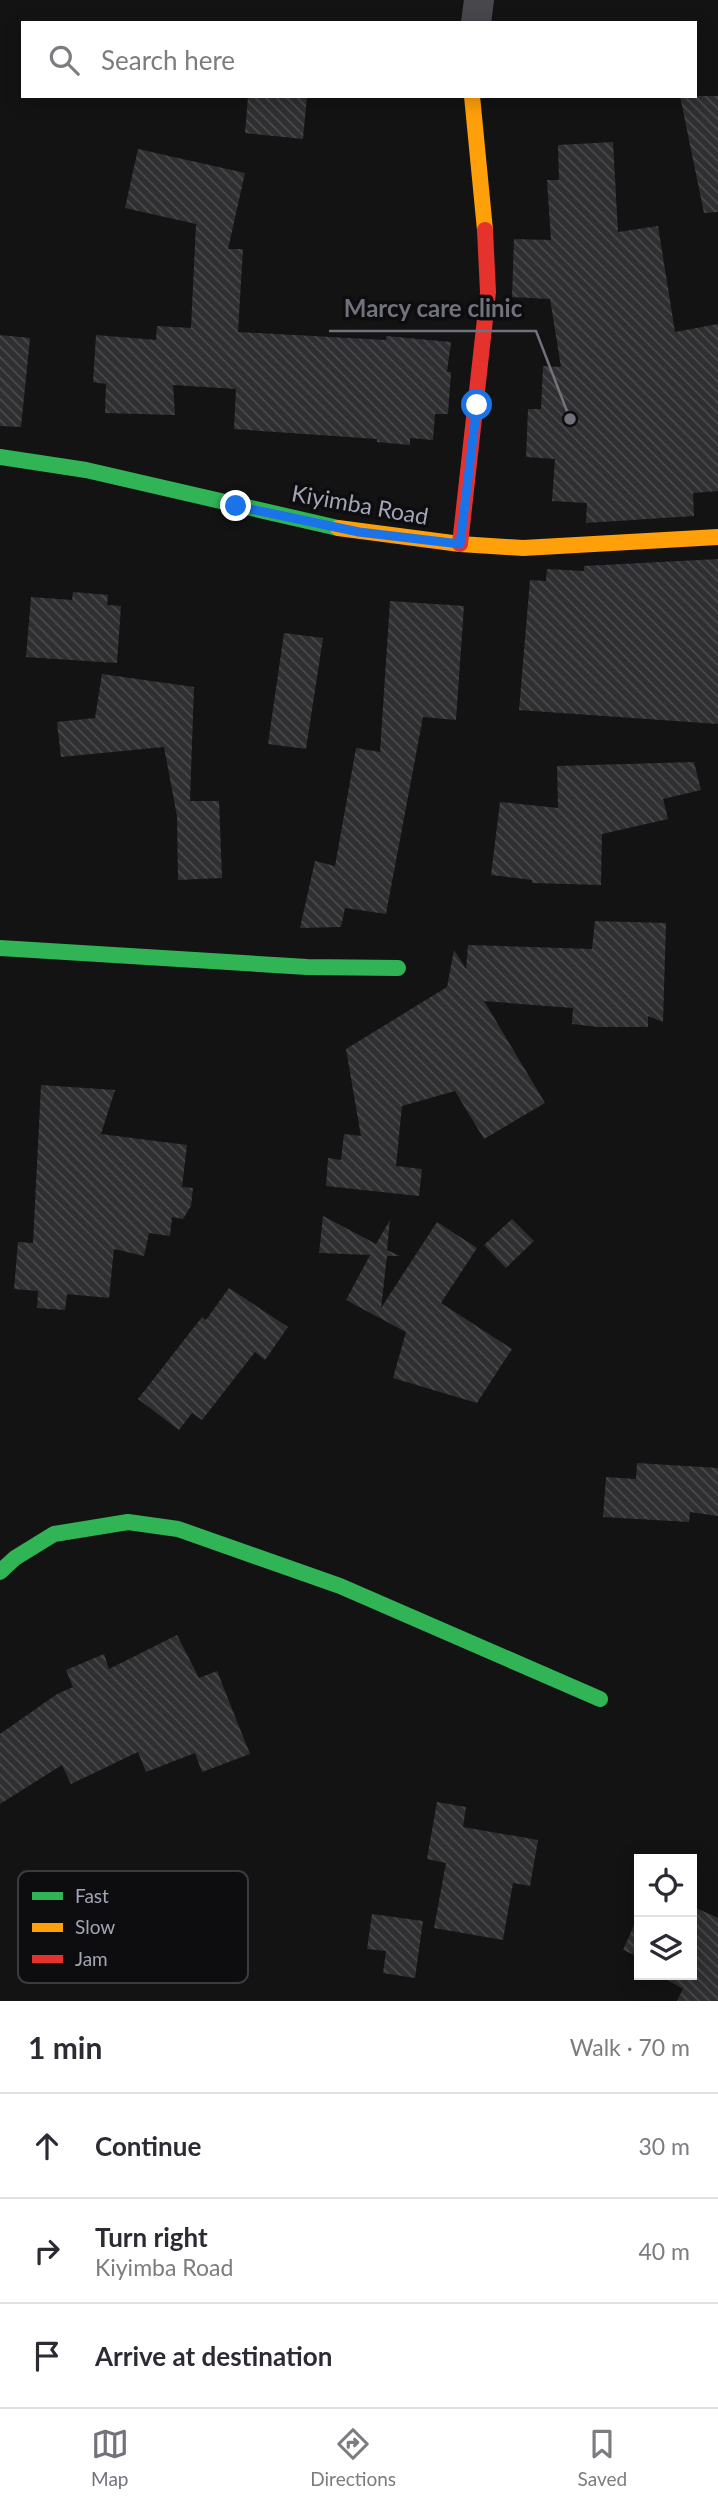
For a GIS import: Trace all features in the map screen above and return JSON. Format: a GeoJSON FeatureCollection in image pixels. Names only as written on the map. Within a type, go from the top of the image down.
{"type":"FeatureCollection","features":[{"type":"Feature","properties":{"kind":"street"},"geometry":{"type":"LineString","coordinates":[[476,21],[479,0]]}},
{"type":"Feature","properties":{"kind":"street"},"geometry":{"type":"LineString","coordinates":[[460,544],[488,292],[472,98]]}},
{"type":"Feature","properties":{"kind":"street","name":"Kiyimba Road"},"geometry":{"type":"LineString","coordinates":[[0,457],[86,470],[359,532],[460,544],[523,548],[718,537]]}},
{"type":"Feature","properties":{"kind":"street"},"geometry":{"type":"LineString","coordinates":[[0,948],[307,967],[398,968]]}},
{"type":"Feature","properties":{"kind":"street"},"geometry":{"type":"LineString","coordinates":[[0,1572],[15,1558],[54,1534],[128,1522],[178,1529],[340,1586],[600,1699]]}},
{"type":"Feature","properties":{"kind":"building"},"geometry":{"type":"Polygon","coordinates":[[[718,96],[718,212],[704,213],[680,98],[718,96]]]}},
{"type":"Feature","properties":{"kind":"building"},"geometry":{"type":"Polygon","coordinates":[[[248,98],[307,98],[303,139],[245,133],[248,98]]]}},
{"type":"Feature","properties":{"kind":"building"},"geometry":{"type":"Polygon","coordinates":[[[613,142],[618,232],[658,226],[675,332],[718,324],[718,491],[693,493],[694,516],[586,523],[587,503],[552,501],[555,459],[526,457],[528,409],[541,409],[543,366],[561,367],[550,299],[512,297],[514,239],[551,240],[547,180],[559,180],[558,145],[613,142]]]}},
{"type":"Feature","properties":{"kind":"building"},"geometry":{"type":"Polygon","coordinates":[[[138,149],[245,173],[228,249],[243,249],[238,332],[386,340],[386,336],[451,342],[447,372],[451,372],[448,414],[435,414],[433,440],[410,438],[410,445],[377,442],[377,439],[234,429],[236,389],[173,385],[175,415],[105,413],[106,384],[93,382],[96,335],[156,340],[157,326],[191,328],[196,224],[125,208],[138,149]]]}},
{"type":"Feature","properties":{"kind":"building"},"geometry":{"type":"Polygon","coordinates":[[[0,335],[30,338],[21,427],[0,426],[0,335]]]}},
{"type":"Feature","properties":{"kind":"building"},"geometry":{"type":"Polygon","coordinates":[[[718,559],[718,724],[519,710],[530,580],[546,581],[547,569],[584,571],[584,566],[718,559]]]}},
{"type":"Feature","properties":{"kind":"building"},"geometry":{"type":"Polygon","coordinates":[[[73,592],[108,595],[107,605],[121,606],[117,663],[26,657],[31,597],[72,600],[73,592]]]}},
{"type":"Feature","properties":{"kind":"building"},"geometry":{"type":"Polygon","coordinates":[[[390,601],[464,606],[456,720],[423,717],[386,914],[345,908],[341,927],[300,928],[315,861],[335,866],[356,748],[380,752],[390,601]]]}},
{"type":"Feature","properties":{"kind":"building"},"geometry":{"type":"Polygon","coordinates":[[[284,633],[323,638],[306,749],[268,744],[284,633]]]}},
{"type":"Feature","properties":{"kind":"building"},"geometry":{"type":"Polygon","coordinates":[[[102,674],[194,687],[190,801],[219,801],[222,878],[178,880],[177,816],[164,747],[61,757],[57,722],[95,718],[102,674]]]}},
{"type":"Feature","properties":{"kind":"building"},"geometry":{"type":"Polygon","coordinates":[[[694,762],[701,790],[663,799],[668,819],[602,834],[601,885],[532,883],[532,880],[491,875],[500,802],[558,808],[557,766],[694,762]]]}},
{"type":"Feature","properties":{"kind":"building"},"geometry":{"type":"Polygon","coordinates":[[[595,921],[666,923],[663,1022],[648,1016],[648,1027],[572,1024],[573,1008],[484,1001],[545,1103],[484,1139],[455,1091],[402,1106],[396,1166],[422,1169],[419,1196],[326,1186],[328,1158],[341,1160],[344,1134],[361,1136],[346,1049],[447,987],[454,950],[466,969],[468,945],[592,949],[595,921]]]}},
{"type":"Feature","properties":{"kind":"building"},"geometry":{"type":"Polygon","coordinates":[[[41,1085],[115,1090],[101,1134],[187,1145],[182,1187],[193,1188],[191,1206],[183,1219],[172,1217],[170,1236],[149,1233],[144,1256],[114,1249],[109,1298],[67,1294],[65,1310],[37,1308],[38,1291],[14,1289],[18,1242],[33,1243],[41,1085]]]}},
{"type":"Feature","properties":{"kind":"building"},"geometry":{"type":"Polygon","coordinates":[[[323,1216],[376,1244],[390,1220],[387,1250],[400,1256],[387,1256],[381,1308],[437,1222],[477,1248],[441,1303],[512,1349],[477,1403],[393,1378],[406,1332],[346,1300],[370,1255],[319,1253],[323,1216]]]}},
{"type":"Feature","properties":{"kind":"building"},"geometry":{"type":"Polygon","coordinates":[[[512,1219],[534,1241],[506,1268],[484,1245],[512,1219]]]}},
{"type":"Feature","properties":{"kind":"building"},"geometry":{"type":"Polygon","coordinates":[[[229,1288],[288,1327],[265,1360],[255,1352],[202,1420],[192,1413],[179,1430],[138,1399],[202,1317],[206,1320],[229,1288]]]}},
{"type":"Feature","properties":{"kind":"building"},"geometry":{"type":"Polygon","coordinates":[[[637,1463],[718,1468],[718,1516],[690,1512],[689,1522],[603,1517],[606,1477],[636,1479],[637,1463]]]}},
{"type":"Feature","properties":{"kind":"building"},"geometry":{"type":"Polygon","coordinates":[[[177,1635],[199,1678],[217,1671],[250,1754],[202,1772],[195,1753],[146,1772],[138,1752],[71,1784],[62,1765],[0,1804],[0,1734],[57,1694],[73,1687],[66,1670],[104,1654],[109,1669],[177,1635]]]}},
{"type":"Feature","properties":{"kind":"building"},"geometry":{"type":"Polygon","coordinates":[[[437,1802],[466,1807],[463,1827],[538,1840],[530,1886],[513,1883],[503,1940],[434,1928],[446,1863],[427,1859],[437,1802]]]}},
{"type":"Feature","properties":{"kind":"building"},"geometry":{"type":"Polygon","coordinates":[[[697,1908],[718,1918],[718,2001],[677,2001],[683,1989],[667,1980],[697,1980],[697,1908]]]}},
{"type":"Feature","properties":{"kind":"building"},"geometry":{"type":"Polygon","coordinates":[[[372,1914],[423,1921],[415,1978],[383,1973],[386,1951],[367,1949],[372,1914]]]}},
{"type":"Feature","properties":{"kind":"building"},"geometry":{"type":"Polygon","coordinates":[[[634,1925],[634,1955],[623,1950],[634,1925]]]}},
{"type":"Feature","properties":{"kind":"traffic: fast"},"geometry":{"type":"LineString","coordinates":[[0,457],[86,470],[338,528]]}},
{"type":"Feature","properties":{"kind":"traffic: fast"},"geometry":{"type":"LineString","coordinates":[[0,948],[307,967],[398,968]]}},
{"type":"Feature","properties":{"kind":"traffic: fast"},"geometry":{"type":"LineString","coordinates":[[0,1572],[15,1558],[54,1534],[128,1522],[178,1529],[340,1586],[600,1699]]}},
{"type":"Feature","properties":{"kind":"traffic: slow"},"geometry":{"type":"LineString","coordinates":[[472,98],[485,230]]}},
{"type":"Feature","properties":{"kind":"traffic: slow"},"geometry":{"type":"LineString","coordinates":[[338,528],[460,544],[523,548],[718,537]]}},
{"type":"Feature","properties":{"kind":"traffic: jam"},"geometry":{"type":"LineString","coordinates":[[460,544],[488,292],[485,230]]}},
{"type":"Feature","properties":{"kind":"place","name":"Marcy care clinic"},"geometry":{"type":"Point","coordinates":[570,419]}},
{"type":"Feature","properties":{"kind":"route"},"geometry":{"type":"LineString","coordinates":[[236,506],[359,532],[460,544],[477,405]]}}]}
